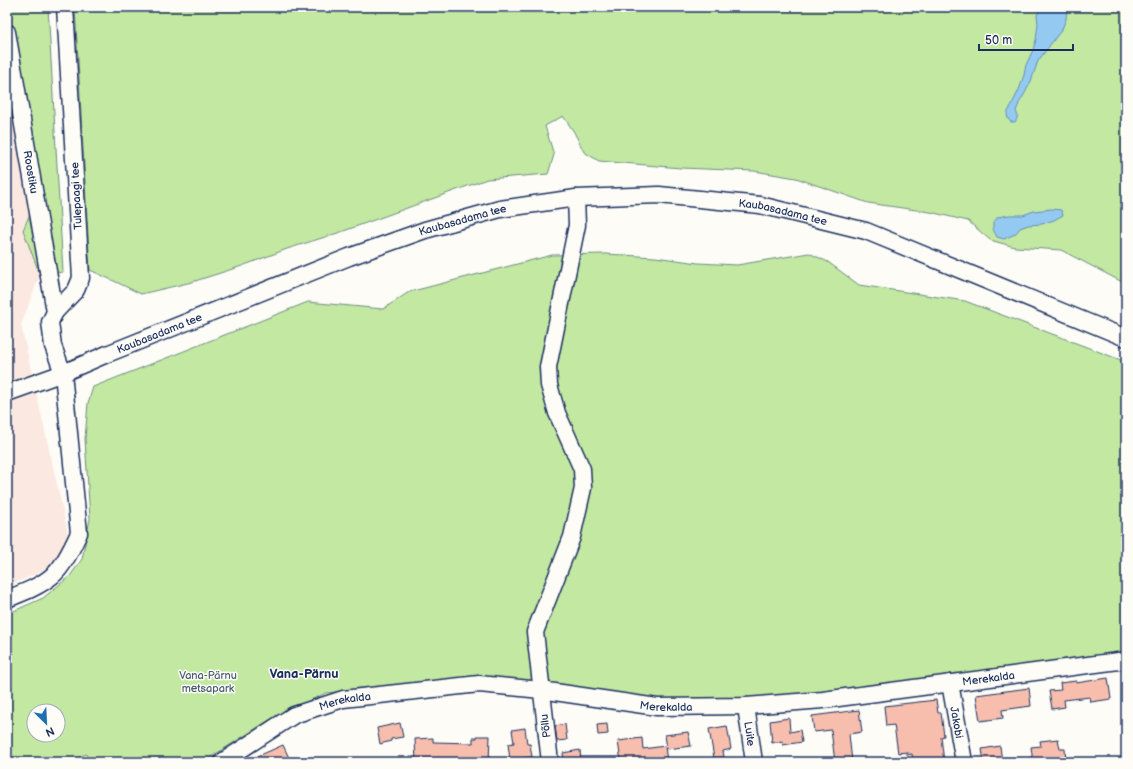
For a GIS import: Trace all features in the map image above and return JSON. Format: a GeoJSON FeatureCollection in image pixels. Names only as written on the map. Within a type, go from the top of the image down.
{"type":"FeatureCollection","features":[{"type":"Feature","properties":{"kind":"street","name":"Tulepaagi tee"},"geometry":{"type":"LineString","coordinates":[[55,312],[76,290],[81,278],[65,7]]}},
{"type":"Feature","properties":{"kind":"street","name":"Roostiku"},"geometry":{"type":"LineString","coordinates":[[7,32],[55,312]]}},
{"type":"Feature","properties":{"kind":"street","name":"Kaubasadama tee"},"geometry":{"type":"LineString","coordinates":[[7,392],[63,373],[349,257],[425,230],[500,209],[576,198],[659,195],[760,204],[866,230],[1126,338]]}},
{"type":"Feature","properties":{"kind":"street","name":"Põllu"},"geometry":{"type":"LineString","coordinates":[[550,762],[535,632],[572,537],[583,488],[582,469],[557,413],[549,385],[548,367],[577,225],[576,198]]}},
{"type":"Feature","properties":{"kind":"street"},"geometry":{"type":"LineString","coordinates":[[7,600],[38,585],[53,575],[73,547],[78,533],[63,373],[54,346],[50,322],[55,312]]}},
{"type":"Feature","properties":{"kind":"street","name":"Merekalda"},"geometry":{"type":"LineString","coordinates":[[222,762],[294,715],[343,699],[479,684],[541,690],[657,707],[746,706],[823,700],[1126,660]]}},
{"type":"Feature","properties":{"kind":"street","name":"Jakobi"},"geometry":{"type":"LineString","coordinates":[[950,683],[964,762]]}},
{"type":"Feature","properties":{"kind":"street","name":"Luite"},"geometry":{"type":"LineString","coordinates":[[746,706],[754,762]]}},
{"type":"Feature","properties":{"kind":"shaded area"},"geometry":{"type":"Polygon","coordinates":[[[7,84],[26,125],[35,202],[23,230],[40,275],[21,325],[68,533],[60,551],[46,569],[7,587],[7,84]]]}},
{"type":"Feature","properties":{"kind":"green space"},"geometry":{"type":"Polygon","coordinates":[[[7,7],[48,7],[63,272],[40,275],[23,230],[35,202],[26,125],[7,84],[7,7]]]}},
{"type":"Feature","properties":{"kind":"green space"},"geometry":{"type":"Polygon","coordinates":[[[75,7],[1126,7],[1126,284],[1061,250],[1015,247],[990,240],[968,221],[930,212],[868,203],[796,178],[754,171],[681,168],[599,161],[584,152],[574,132],[563,116],[545,126],[554,155],[548,174],[487,179],[242,266],[192,282],[141,294],[90,270],[75,7]]]}},
{"type":"Feature","properties":{"kind":"green space","name":"Vana-Pärnu metsapark"},"geometry":{"type":"Polygon","coordinates":[[[809,253],[828,262],[859,285],[965,301],[1126,362],[1126,654],[946,678],[761,699],[654,702],[470,678],[326,693],[271,719],[203,762],[90,762],[86,754],[69,762],[7,762],[7,614],[43,598],[70,576],[82,559],[90,519],[85,439],[88,403],[93,387],[308,302],[383,309],[409,292],[552,255],[606,254],[655,257],[698,263],[737,265],[809,253]]]}},
{"type":"Feature","properties":{"kind":"water"},"geometry":{"type":"Polygon","coordinates":[[[1041,7],[1067,7],[1066,19],[1062,29],[1038,61],[1031,81],[1016,111],[1017,119],[1015,122],[1011,122],[1008,119],[1007,114],[1019,90],[1026,65],[1033,50],[1038,24],[1037,15],[1041,7]]]}},
{"type":"Feature","properties":{"kind":"water"},"geometry":{"type":"Polygon","coordinates":[[[1051,209],[1061,210],[1063,215],[1042,224],[1028,225],[1020,228],[1015,234],[1004,239],[997,237],[993,229],[993,223],[998,217],[1023,215],[1034,211],[1051,209]]]}},
{"type":"Feature","properties":{"kind":"building"},"geometry":{"type":"Polygon","coordinates":[[[1108,678],[1111,699],[1091,702],[1090,697],[1064,700],[1065,707],[1052,709],[1049,691],[1061,690],[1060,683],[1076,681],[1076,683],[1108,678]]]}},
{"type":"Feature","properties":{"kind":"building"},"geometry":{"type":"Polygon","coordinates":[[[1029,688],[1031,706],[1002,710],[1003,718],[980,721],[976,695],[1029,688]]]}},
{"type":"Feature","properties":{"kind":"building"},"geometry":{"type":"Polygon","coordinates":[[[936,700],[938,713],[941,713],[944,736],[941,737],[944,762],[913,762],[912,754],[907,755],[907,752],[898,753],[894,725],[886,726],[884,706],[936,700]]]}},
{"type":"Feature","properties":{"kind":"building"},"geometry":{"type":"Polygon","coordinates":[[[859,710],[862,732],[849,734],[852,762],[835,762],[831,730],[814,732],[812,716],[859,710]]]}},
{"type":"Feature","properties":{"kind":"building"},"geometry":{"type":"Polygon","coordinates":[[[789,718],[790,732],[800,730],[802,742],[783,745],[782,741],[772,743],[770,721],[789,718]]]}},
{"type":"Feature","properties":{"kind":"building"},"geometry":{"type":"Polygon","coordinates":[[[400,723],[403,737],[391,739],[391,741],[380,744],[377,728],[400,723]]]}},
{"type":"Feature","properties":{"kind":"building"},"geometry":{"type":"Polygon","coordinates":[[[565,724],[567,740],[557,741],[555,726],[565,724]]]}},
{"type":"Feature","properties":{"kind":"building"},"geometry":{"type":"Polygon","coordinates":[[[607,724],[608,734],[598,735],[597,725],[607,724]]]}},
{"type":"Feature","properties":{"kind":"building"},"geometry":{"type":"Polygon","coordinates":[[[727,726],[731,749],[723,751],[724,757],[714,758],[709,729],[727,726]]]}},
{"type":"Feature","properties":{"kind":"building"},"geometry":{"type":"Polygon","coordinates":[[[525,728],[527,744],[530,744],[532,757],[510,760],[508,744],[514,743],[512,730],[525,728]]]}},
{"type":"Feature","properties":{"kind":"building"},"geometry":{"type":"Polygon","coordinates":[[[688,732],[691,746],[667,749],[665,735],[688,732]]]}},
{"type":"Feature","properties":{"kind":"building"},"geometry":{"type":"Polygon","coordinates":[[[477,736],[490,736],[489,761],[416,762],[415,739],[433,738],[433,742],[473,743],[473,738],[477,738],[477,736]]]}},
{"type":"Feature","properties":{"kind":"building"},"geometry":{"type":"Polygon","coordinates":[[[642,738],[643,749],[665,746],[667,762],[621,762],[618,741],[642,738]]]}},
{"type":"Feature","properties":{"kind":"building"},"geometry":{"type":"Polygon","coordinates":[[[1058,739],[1060,749],[1065,749],[1066,762],[1051,762],[1051,760],[1033,762],[1031,747],[1041,746],[1040,741],[1058,739]]]}},
{"type":"Feature","properties":{"kind":"building"},"geometry":{"type":"Polygon","coordinates":[[[283,745],[291,762],[245,762],[283,745]]]}},
{"type":"Feature","properties":{"kind":"building"},"geometry":{"type":"Polygon","coordinates":[[[1000,746],[1002,762],[984,762],[982,749],[1000,746]]]}},
{"type":"Feature","properties":{"kind":"building"},"geometry":{"type":"Polygon","coordinates":[[[580,750],[581,762],[564,762],[563,753],[580,750]]]}},
{"type":"Feature","properties":{"kind":"district","name":"Vana-Pärnu"},"geometry":{"type":"Point","coordinates":[304,673]}}]}
